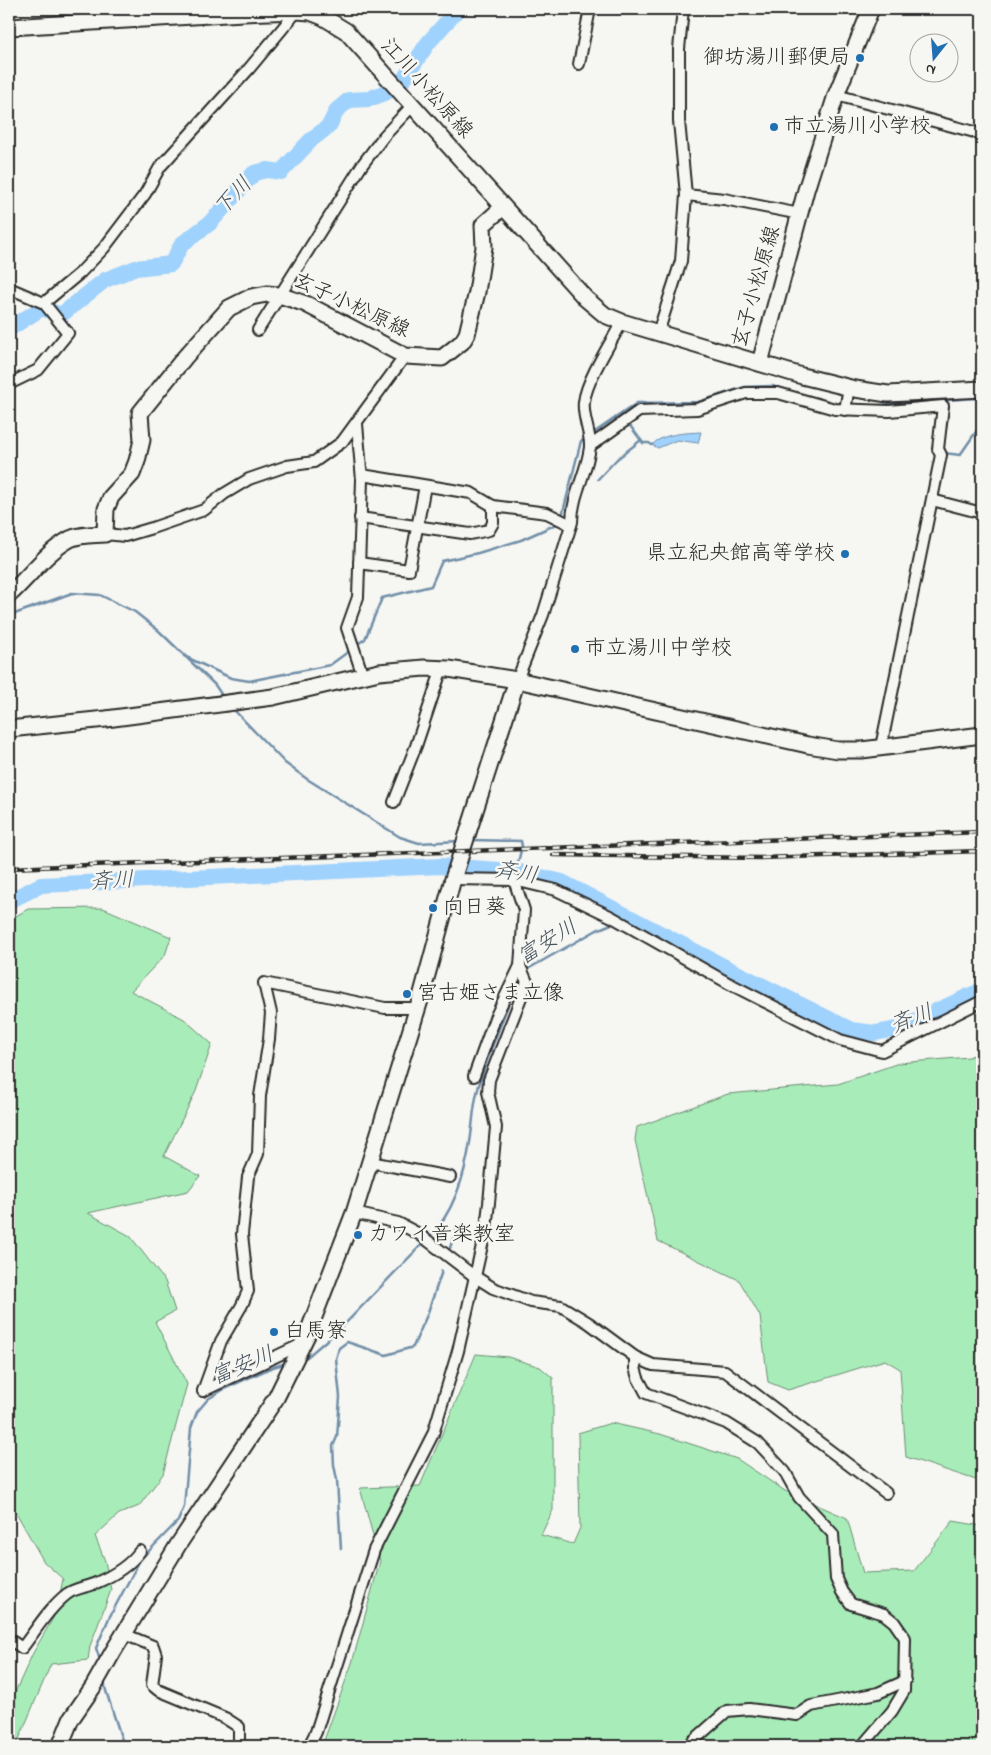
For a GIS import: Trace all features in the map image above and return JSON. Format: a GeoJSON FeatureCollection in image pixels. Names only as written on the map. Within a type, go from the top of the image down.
{"type":"FeatureCollection","features":[{"type":"Feature","properties":{"kind":"main road","name":"玄子小松原線"},"geometry":{"type":"LineString","coordinates":[[105,534],[106,509],[111,497],[132,474],[138,461],[142,440],[140,413],[185,357],[229,308],[251,297],[267,294],[279,295],[306,304],[405,356],[442,358],[451,352],[467,334],[478,292],[484,247],[484,226],[503,207],[586,299],[605,315],[622,322],[760,363],[800,214],[836,95],[871,9]]}},
{"type":"Feature","properties":{"kind":"main road","name":"江川小松原線"},"geometry":{"type":"LineString","coordinates":[[9,27],[144,14],[306,11],[323,17],[346,31],[503,207]]}},
{"type":"Feature","properties":{"kind":"main road"},"geometry":{"type":"LineString","coordinates":[[760,363],[849,388],[888,394],[982,389]]}},
{"type":"Feature","properties":{"kind":"main road"},"geometry":{"type":"LineString","coordinates":[[9,596],[44,559],[70,539],[84,535],[105,534]]}},
{"type":"Feature","properties":{"kind":"main road"},"geometry":{"type":"LineString","coordinates":[[9,728],[106,719],[273,697],[379,672],[442,668],[517,680],[808,745],[838,750],[982,735]]}},
{"type":"Feature","properties":{"kind":"main road"},"geometry":{"type":"LineString","coordinates":[[60,1746],[71,1719],[93,1687],[178,1545],[276,1398],[304,1341],[354,1213],[417,1008],[453,879],[517,680]]}},
{"type":"Feature","properties":{"kind":"street"},"geometry":{"type":"LineString","coordinates":[[579,64],[590,9]]}},
{"type":"Feature","properties":{"kind":"street"},"geometry":{"type":"LineString","coordinates":[[658,333],[681,261],[686,195],[679,115],[679,50],[683,9]]}},
{"type":"Feature","properties":{"kind":"street"},"geometry":{"type":"LineString","coordinates":[[44,303],[80,273],[104,248],[145,194],[160,167],[248,70],[306,11]]}},
{"type":"Feature","properties":{"kind":"street"},"geometry":{"type":"LineString","coordinates":[[836,95],[982,134]]}},
{"type":"Feature","properties":{"kind":"street"},"geometry":{"type":"LineString","coordinates":[[258,330],[362,165],[384,136],[413,105]]}},
{"type":"Feature","properties":{"kind":"street"},"geometry":{"type":"LineString","coordinates":[[686,195],[724,199],[800,214]]}},
{"type":"Feature","properties":{"kind":"street"},"geometry":{"type":"LineString","coordinates":[[9,288],[44,303],[68,333],[38,370],[9,384]]}},
{"type":"Feature","properties":{"kind":"street"},"geometry":{"type":"LineString","coordinates":[[517,680],[542,615],[571,525],[572,509],[590,446],[584,412],[584,400],[595,371],[622,322]]}},
{"type":"Feature","properties":{"kind":"street"},"geometry":{"type":"LineString","coordinates":[[105,534],[125,536],[204,510],[224,494],[249,479],[287,466],[314,462],[342,442],[405,356]]}},
{"type":"Feature","properties":{"kind":"street"},"geometry":{"type":"LineString","coordinates":[[845,409],[849,388]]}},
{"type":"Feature","properties":{"kind":"street"},"geometry":{"type":"LineString","coordinates":[[590,446],[639,411],[697,409],[746,392],[778,393],[835,409],[889,411],[943,406],[938,449],[941,455],[881,747]]}},
{"type":"Feature","properties":{"kind":"street"},"geometry":{"type":"LineString","coordinates":[[357,424],[362,475],[358,597],[347,628],[362,676]]}},
{"type":"Feature","properties":{"kind":"street"},"geometry":{"type":"LineString","coordinates":[[362,475],[471,493],[493,506],[547,513],[571,525]]}},
{"type":"Feature","properties":{"kind":"street"},"geometry":{"type":"LineString","coordinates":[[359,563],[409,570],[425,486]]}},
{"type":"Feature","properties":{"kind":"street"},"geometry":{"type":"LineString","coordinates":[[932,500],[982,513]]}},
{"type":"Feature","properties":{"kind":"street"},"geometry":{"type":"LineString","coordinates":[[360,518],[470,534],[489,530],[493,523],[493,506]]}},
{"type":"Feature","properties":{"kind":"street"},"geometry":{"type":"LineString","coordinates":[[394,802],[416,746],[442,668]]}},
{"type":"Feature","properties":{"kind":"street"},"geometry":{"type":"LineString","coordinates":[[453,879],[514,880],[556,890],[612,917],[728,982],[840,1040],[882,1051],[982,1001]]}},
{"type":"Feature","properties":{"kind":"street"},"geometry":{"type":"LineString","coordinates":[[474,1076],[495,1018],[520,966],[524,910],[514,880]]}},
{"type":"Feature","properties":{"kind":"street"},"geometry":{"type":"LineString","coordinates":[[310,1746],[374,1550],[433,1434],[458,1351],[486,1228],[496,1127],[488,1092],[489,1080],[527,982],[520,966]]}},
{"type":"Feature","properties":{"kind":"street"},"geometry":{"type":"LineString","coordinates":[[304,1341],[203,1391],[221,1341],[248,1291],[242,1234],[248,1177],[258,1154],[260,1096],[269,1039],[271,1013],[264,983],[385,1008],[417,1008]]}},
{"type":"Feature","properties":{"kind":"street"},"geometry":{"type":"LineString","coordinates":[[370,1162],[450,1177]]}},
{"type":"Feature","properties":{"kind":"street"},"geometry":{"type":"LineString","coordinates":[[354,1213],[398,1224],[419,1234],[474,1276],[493,1288],[531,1302],[560,1306],[589,1322],[635,1357],[653,1365],[724,1371],[886,1493]]}},
{"type":"Feature","properties":{"kind":"street"},"geometry":{"type":"LineString","coordinates":[[635,1357],[634,1368],[646,1393],[726,1423],[758,1443],[785,1472],[799,1497],[833,1534],[836,1579],[842,1592],[851,1604],[884,1614],[894,1622],[904,1638],[904,1691],[892,1711],[862,1746]]}},
{"type":"Feature","properties":{"kind":"street"},"geometry":{"type":"LineString","coordinates":[[9,1639],[22,1648],[52,1608],[68,1592],[96,1583],[135,1558],[140,1551]]}},
{"type":"Feature","properties":{"kind":"street"},"geometry":{"type":"LineString","coordinates":[[124,1634],[153,1646],[156,1655],[152,1685],[158,1690],[225,1718],[239,1727],[239,1746]]}},
{"type":"Feature","properties":{"kind":"street"},"geometry":{"type":"LineString","coordinates":[[695,1746],[693,1742],[727,1711],[749,1709],[797,1715],[811,1706],[878,1693],[905,1681]]}},
{"type":"Feature","properties":{"kind":"green space"},"geometry":{"type":"Polygon","coordinates":[[[103,908],[171,937],[165,955],[131,991],[184,1019],[212,1044],[196,1091],[164,1156],[200,1176],[188,1191],[88,1213],[130,1236],[165,1281],[175,1311],[155,1322],[187,1384],[163,1474],[139,1506],[119,1514],[95,1536],[105,1561],[111,1590],[90,1646],[88,1660],[51,1664],[16,1746],[9,1746],[9,1701],[11,1701],[33,1653],[56,1613],[63,1579],[44,1562],[9,1500],[9,920],[28,909],[103,908]]]}},
{"type":"Feature","properties":{"kind":"green space"},"geometry":{"type":"Polygon","coordinates":[[[982,1051],[982,1482],[906,1457],[900,1369],[885,1360],[788,1390],[768,1382],[760,1316],[739,1280],[658,1241],[635,1140],[637,1127],[728,1094],[838,1084],[899,1063],[969,1057],[982,1051]]]}},
{"type":"Feature","properties":{"kind":"green space"},"geometry":{"type":"Polygon","coordinates":[[[476,1354],[508,1357],[540,1367],[553,1378],[553,1510],[541,1535],[573,1544],[580,1528],[578,1433],[611,1423],[660,1434],[737,1459],[785,1491],[847,1518],[863,1573],[914,1571],[953,1521],[982,1526],[982,1746],[322,1746],[352,1663],[380,1561],[360,1488],[420,1486],[476,1354]]]}},
{"type":"Feature","properties":{"kind":"water"},"geometry":{"type":"Polygon","coordinates":[[[701,432],[698,443],[677,440],[658,448],[652,445],[668,436],[701,432]]]}},
{"type":"Feature","properties":{"kind":"waterway","name":"下川"},"geometry":{"type":"LineString","coordinates":[[9,329],[42,308],[61,315],[105,280],[136,268],[171,264],[182,244],[210,223],[254,173],[267,170],[281,172],[311,140],[329,126],[337,110],[349,100],[369,99],[391,90],[404,79],[428,43],[458,9]]}},
{"type":"Feature","properties":{"kind":"waterway"},"geometry":{"type":"LineString","coordinates":[[592,434],[637,403],[698,402],[745,387],[772,386],[781,389]]}},
{"type":"Feature","properties":{"kind":"waterway"},"geometry":{"type":"LineString","coordinates":[[869,406],[982,399]]}},
{"type":"Feature","properties":{"kind":"waterway"},"geometry":{"type":"LineString","coordinates":[[628,423],[643,443],[652,445]]}},
{"type":"Feature","properties":{"kind":"waterway"},"geometry":{"type":"LineString","coordinates":[[944,453],[960,455],[982,423]]}},
{"type":"Feature","properties":{"kind":"waterway"},"geometry":{"type":"LineString","coordinates":[[562,516],[581,441],[587,438]]}},
{"type":"Feature","properties":{"kind":"waterway"},"geometry":{"type":"LineString","coordinates":[[598,479],[617,459],[641,440]]}},
{"type":"Feature","properties":{"kind":"waterway"},"geometry":{"type":"LineString","coordinates":[[356,645],[365,639],[382,598],[431,586],[442,561],[478,553],[521,540],[559,523]]}},
{"type":"Feature","properties":{"kind":"waterway"},"geometry":{"type":"LineString","coordinates":[[9,616],[72,593],[100,595],[135,612],[159,631],[215,685],[223,697]]}},
{"type":"Feature","properties":{"kind":"waterway"},"geometry":{"type":"LineString","coordinates":[[184,656],[231,678],[249,681],[330,665],[352,649]]}},
{"type":"Feature","properties":{"kind":"waterway"},"geometry":{"type":"LineString","coordinates":[[234,710],[285,763],[307,779],[400,837],[419,843],[460,841]]}},
{"type":"Feature","properties":{"kind":"waterway"},"geometry":{"type":"LineString","coordinates":[[471,840],[521,841],[522,846],[516,871]]}},
{"type":"Feature","properties":{"kind":"waterway","name":"斉川"},"geometry":{"type":"LineString","coordinates":[[9,901],[41,885],[440,866],[516,871],[562,882],[851,1030],[875,1033],[897,1029],[982,990]]}},
{"type":"Feature","properties":{"kind":"waterway","name":"富安川"},"geometry":{"type":"LineString","coordinates":[[623,920],[629,917]]}},
{"type":"Feature","properties":{"kind":"waterway","name":"富安川"},"geometry":{"type":"LineString","coordinates":[[526,970],[597,930],[616,922]]}},
{"type":"Feature","properties":{"kind":"waterway","name":"富安川"},"geometry":{"type":"LineString","coordinates":[[428,1238],[437,1229],[451,1206],[461,1181],[468,1155],[478,1089],[511,996]]}},
{"type":"Feature","properties":{"kind":"waterway"},"geometry":{"type":"LineString","coordinates":[[450,1248],[456,1229]]}},
{"type":"Feature","properties":{"kind":"waterway","name":"富安川"},"geometry":{"type":"LineString","coordinates":[[302,1359],[307,1357],[342,1327],[424,1242]]}},
{"type":"Feature","properties":{"kind":"waterway"},"geometry":{"type":"LineString","coordinates":[[341,1549],[333,1446],[337,1437],[340,1397],[336,1359],[339,1348],[347,1342],[386,1355],[413,1347],[427,1315],[442,1271]]}},
{"type":"Feature","properties":{"kind":"waterway","name":"富安川"},"geometry":{"type":"LineString","coordinates":[[101,1663],[96,1648],[109,1618],[140,1560],[178,1521],[184,1507],[191,1428],[197,1412],[208,1399],[226,1388],[273,1367],[287,1363]]}},
{"type":"Feature","properties":{"kind":"waterway","name":"富安川"},"geometry":{"type":"LineString","coordinates":[[104,1681],[124,1746]]}},
{"type":"Feature","properties":{"kind":"railway"},"geometry":{"type":"LineString","coordinates":[[9,868],[982,832]]}},
{"type":"Feature","properties":{"kind":"railway"},"geometry":{"type":"LineString","coordinates":[[553,855],[760,858],[982,851]]}},
{"type":"Feature","properties":{"kind":"place","name":"御坊湯川郵便局"},"geometry":{"type":"Point","coordinates":[860,58]}},
{"type":"Feature","properties":{"kind":"place","name":"市立湯川小学校"},"geometry":{"type":"Point","coordinates":[774,127]}},
{"type":"Feature","properties":{"kind":"place","name":"県立紀央館高等学校"},"geometry":{"type":"Point","coordinates":[845,554]}},
{"type":"Feature","properties":{"kind":"place","name":"市立湯川中学校"},"geometry":{"type":"Point","coordinates":[575,649]}},
{"type":"Feature","properties":{"kind":"place","name":"向日葵"},"geometry":{"type":"Point","coordinates":[433,908]}},
{"type":"Feature","properties":{"kind":"place","name":"宮古姫さま立像"},"geometry":{"type":"Point","coordinates":[407,994]}},
{"type":"Feature","properties":{"kind":"place","name":"カワイ音楽教室"},"geometry":{"type":"Point","coordinates":[358,1235]}},
{"type":"Feature","properties":{"kind":"place","name":"白馬寮"},"geometry":{"type":"Point","coordinates":[274,1332]}}]}
